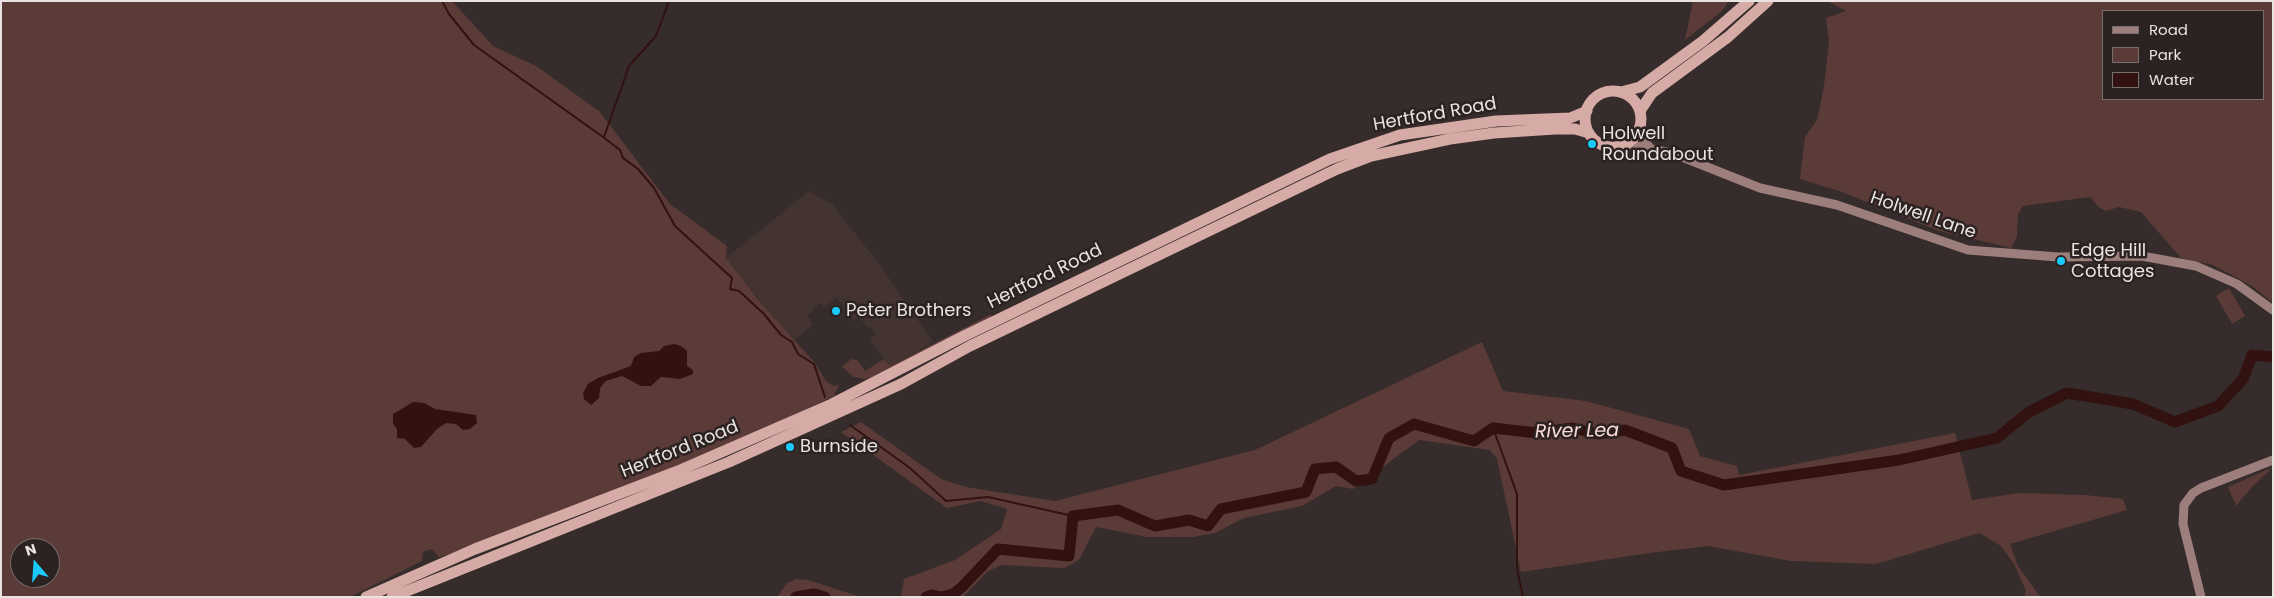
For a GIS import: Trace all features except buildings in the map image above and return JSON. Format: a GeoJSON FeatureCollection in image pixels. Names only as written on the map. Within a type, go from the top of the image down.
{"type":"FeatureCollection","features":[{"type":"Feature","properties":{"kind":"highway"},"geometry":{"type":"LineString","coordinates":[[1749,1],[1709,37],[1640,87],[1598,95],[1591,101],[1587,111],[1585,124],[1589,133],[1598,143],[1606,146],[1626,144],[1639,130],[1640,111],[1652,93],[1728,37],[1768,1]]}},
{"type":"Feature","properties":{"kind":"highway"},"geometry":{"type":"LineString","coordinates":[[1621,92],[1630,97],[1640,111]]}},
{"type":"Feature","properties":{"kind":"highway","name":"Hertford Road"},"geometry":{"type":"LineString","coordinates":[[366,597],[475,549],[678,471],[832,404],[964,336],[1330,159],[1366,145],[1409,133],[1496,121],[1570,118],[1587,111]]}},
{"type":"Feature","properties":{"kind":"highway","name":"Hertford Road"},"geometry":{"type":"LineString","coordinates":[[392,597],[729,462],[901,384],[970,346],[1337,169],[1371,156],[1450,139],[1494,133],[1555,129],[1575,129],[1589,133]]}},
{"type":"Feature","properties":{"kind":"main road"},"geometry":{"type":"LineString","coordinates":[[1639,130],[1649,147]]}},
{"type":"Feature","properties":{"kind":"main road","name":"Holwell Lane"},"geometry":{"type":"LineString","coordinates":[[1626,144],[1672,153],[1760,188],[1837,205],[1968,250],[2058,257],[2142,256],[2196,266],[2237,284],[2273,310]]}},
{"type":"Feature","properties":{"kind":"main road"},"geometry":{"type":"LineString","coordinates":[[2201,597],[2182,524],[2184,505],[2193,493],[2201,488],[2273,460]]}},
{"type":"Feature","properties":{"kind":"shaded area"},"geometry":{"type":"Polygon","coordinates":[[[809,191],[832,204],[880,265],[933,342],[890,366],[870,341],[876,334],[870,326],[868,328],[859,317],[853,321],[837,297],[824,308],[820,303],[813,308],[814,310],[807,316],[813,325],[795,340],[755,296],[726,258],[809,191]]]}},
{"type":"Feature","properties":{"kind":"green space"},"geometry":{"type":"Polygon","coordinates":[[[1,1],[452,1],[493,46],[536,66],[599,111],[670,204],[727,246],[726,258],[755,296],[815,363],[826,381],[833,386],[839,385],[834,396],[727,446],[454,553],[439,557],[432,549],[423,552],[422,561],[350,597],[1,597],[1,1]]]}},
{"type":"Feature","properties":{"kind":"green space"},"geometry":{"type":"Polygon","coordinates":[[[1693,1],[1729,1],[1721,12],[1685,40],[1693,1]]]}},
{"type":"Feature","properties":{"kind":"green space"},"geometry":{"type":"Polygon","coordinates":[[[1827,1],[2273,1],[2273,303],[2252,286],[2213,265],[2181,258],[2141,212],[2119,207],[2106,211],[2100,208],[2090,197],[2023,206],[2018,214],[2017,236],[2011,248],[1939,231],[1842,192],[1800,179],[1805,137],[1817,120],[1824,86],[1829,42],[1826,18],[1846,11],[1827,1]]]}},
{"type":"Feature","properties":{"kind":"green space"},"geometry":{"type":"Polygon","coordinates":[[[2229,288],[2245,316],[2232,324],[2216,296],[2229,288]]]}},
{"type":"Feature","properties":{"kind":"green space"},"geometry":{"type":"Polygon","coordinates":[[[991,314],[991,318],[884,374],[866,379],[854,377],[842,367],[851,359],[857,360],[865,371],[884,359],[890,366],[991,314]]]}},
{"type":"Feature","properties":{"kind":"green space"},"geometry":{"type":"Polygon","coordinates":[[[1482,342],[1503,391],[1586,401],[1689,429],[1700,456],[1737,466],[1739,475],[1955,433],[1972,500],[2019,493],[2085,495],[2123,499],[2127,510],[2010,544],[2018,566],[2040,597],[2024,597],[2026,591],[2014,564],[2001,546],[1979,533],[1876,564],[1791,561],[1708,546],[1521,572],[1497,459],[1490,450],[1419,440],[1353,489],[1336,486],[1302,506],[1244,518],[1215,533],[1193,537],[1147,537],[1096,527],[1079,560],[1064,568],[1002,565],[988,571],[963,597],[901,597],[904,579],[955,560],[1001,529],[1007,509],[981,501],[947,508],[841,432],[861,422],[941,479],[966,487],[1055,501],[1255,450],[1482,342]]]}},
{"type":"Feature","properties":{"kind":"green space"},"geometry":{"type":"Polygon","coordinates":[[[2273,467],[2251,488],[2236,506],[2228,487],[2273,467]]]}},
{"type":"Feature","properties":{"kind":"green space"},"geometry":{"type":"Polygon","coordinates":[[[796,579],[808,580],[861,597],[777,597],[787,583],[796,579]]]}},
{"type":"Feature","properties":{"kind":"water"},"geometry":{"type":"Polygon","coordinates":[[[674,344],[681,346],[687,351],[687,366],[693,370],[693,374],[680,379],[661,377],[651,386],[641,386],[622,376],[606,381],[600,388],[599,398],[591,405],[584,399],[583,393],[588,384],[598,378],[631,366],[634,357],[641,353],[659,351],[664,346],[674,344]]]}},
{"type":"Feature","properties":{"kind":"water"},"geometry":{"type":"Polygon","coordinates":[[[413,402],[424,403],[435,409],[476,415],[477,423],[470,429],[463,430],[456,424],[446,423],[437,429],[421,447],[414,448],[405,439],[397,438],[397,429],[393,424],[393,414],[413,402]]]}},
{"type":"Feature","properties":{"kind":"waterway"},"geometry":{"type":"LineString","coordinates":[[442,1],[449,14],[474,45],[620,150],[623,158],[638,169],[654,188],[675,226],[732,278],[730,289],[739,291],[764,314],[781,335],[792,342],[798,354],[814,364],[825,397]]}},
{"type":"Feature","properties":{"kind":"waterway"},"geometry":{"type":"LineString","coordinates":[[604,137],[629,66],[656,36],[669,1]]}},
{"type":"Feature","properties":{"kind":"waterway","name":"River Lea"},"geometry":{"type":"LineString","coordinates":[[941,597],[953,594],[962,587],[998,549],[1069,556],[1073,516],[1118,510],[1155,526],[1189,520],[1208,526],[1221,509],[1306,492],[1315,469],[1336,467],[1356,481],[1372,479],[1389,438],[1414,424],[1474,441],[1493,428],[1537,433],[1572,428],[1598,434],[1625,430],[1672,448],[1681,471],[1724,485],[1899,460],[1997,438],[2029,412],[2067,393],[2133,404],[2175,422],[2218,406],[2243,379],[2252,355],[2273,357]]}},
{"type":"Feature","properties":{"kind":"waterway"},"geometry":{"type":"LineString","coordinates":[[850,425],[910,468],[946,501],[988,497],[1073,516]]}},
{"type":"Feature","properties":{"kind":"waterway"},"geometry":{"type":"LineString","coordinates":[[1493,428],[1517,494],[1517,569],[1523,597]]}},
{"type":"Feature","properties":{"kind":"waterway"},"geometry":{"type":"LineString","coordinates":[[796,597],[814,594],[825,597]]}},
{"type":"Feature","properties":{"kind":"waterway"},"geometry":{"type":"LineString","coordinates":[[926,597],[931,595],[941,597]]}},
{"type":"Feature","properties":{"kind":"place","name":"Holwell Roundabout"},"geometry":{"type":"Point","coordinates":[1592,144]}},
{"type":"Feature","properties":{"kind":"place","name":"Edge Hill Cottages"},"geometry":{"type":"Point","coordinates":[2061,261]}},
{"type":"Feature","properties":{"kind":"place","name":"Peter Brothers"},"geometry":{"type":"Point","coordinates":[836,311]}},
{"type":"Feature","properties":{"kind":"place","name":"Burnside"},"geometry":{"type":"Point","coordinates":[790,447]}}]}
